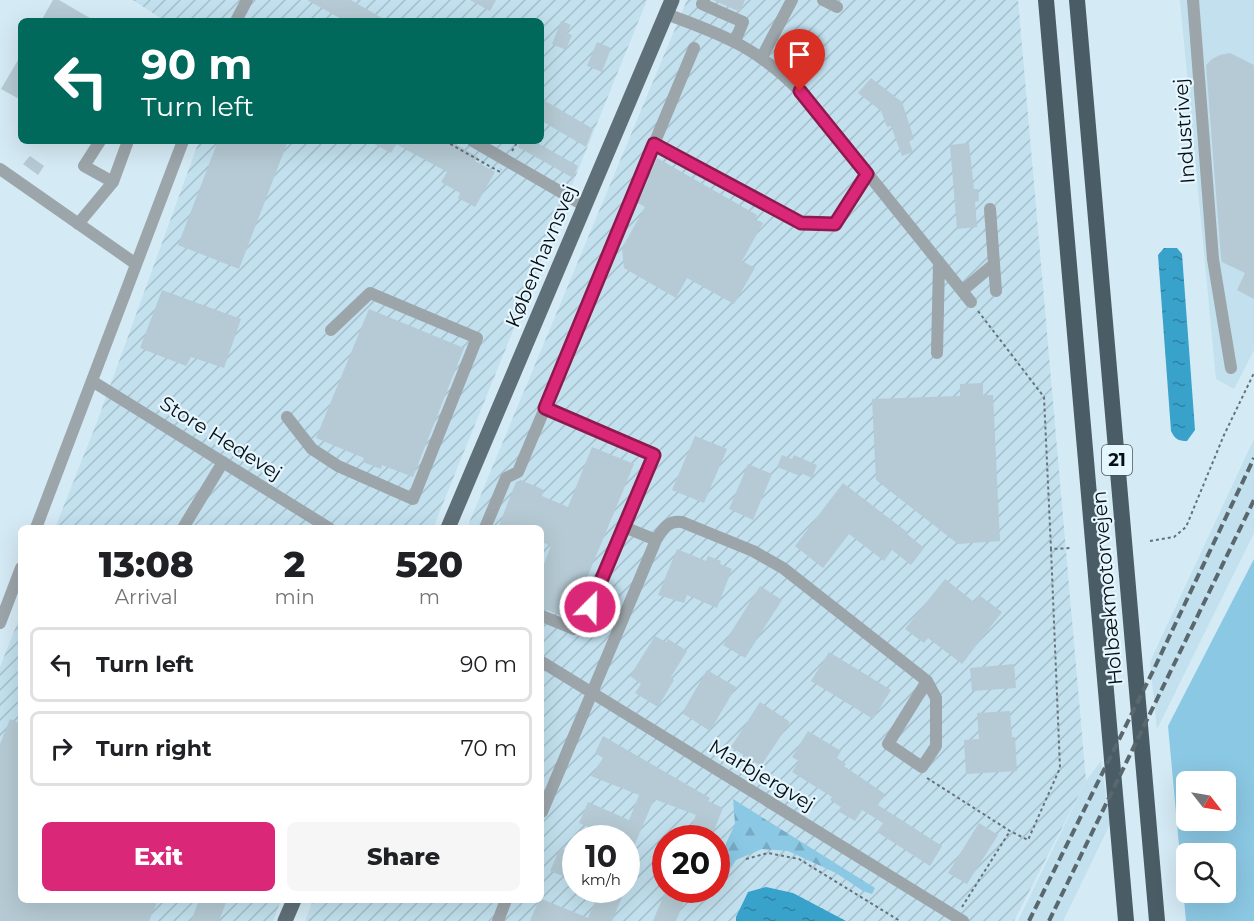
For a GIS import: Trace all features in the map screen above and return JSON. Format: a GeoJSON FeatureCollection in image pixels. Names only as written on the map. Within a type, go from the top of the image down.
{"type":"FeatureCollection","features":[{"type":"Feature","properties":{"kind":"highway"},"geometry":{"type":"LineString","coordinates":[[1040,0],[1050,48]]}},
{"type":"Feature","properties":{"kind":"highway","name":"Holbækmotorvejen"},"geometry":{"type":"LineString","coordinates":[[1046,0],[1126,921]]}},
{"type":"Feature","properties":{"kind":"highway","name":"Holbækmotorvejen"},"geometry":{"type":"LineString","coordinates":[[1077,0],[1157,921]]}},
{"type":"Feature","properties":{"kind":"highway"},"geometry":{"type":"LineString","coordinates":[[1083,69],[1087,0]]}},
{"type":"Feature","properties":{"kind":"main road","name":"Københavnsvej"},"geometry":{"type":"LineString","coordinates":[[449,525],[669,7]]}},
{"type":"Feature","properties":{"kind":"main road"},"geometry":{"type":"LineString","coordinates":[[285,921],[293,903]]}},
{"type":"Feature","properties":{"kind":"street"},"geometry":{"type":"LineString","coordinates":[[238,18],[247,0]]}},
{"type":"Feature","properties":{"kind":"street"},"geometry":{"type":"LineString","coordinates":[[704,0],[702,4],[743,22],[735,41]]}},
{"type":"Feature","properties":{"kind":"street"},"geometry":{"type":"LineString","coordinates":[[762,57],[792,0]]}},
{"type":"Feature","properties":{"kind":"street"},"geometry":{"type":"LineString","coordinates":[[823,0],[837,7]]}},
{"type":"Feature","properties":{"kind":"street","name":"Industrivej"},"geometry":{"type":"LineString","coordinates":[[1193,0],[1213,259],[1231,368]]}},
{"type":"Feature","properties":{"kind":"street"},"geometry":{"type":"LineString","coordinates":[[669,7],[762,57],[800,91],[971,302]]}},
{"type":"Feature","properties":{"kind":"street"},"geometry":{"type":"LineString","coordinates":[[486,525],[506,478],[518,472],[694,48]]}},
{"type":"Feature","properties":{"kind":"street"},"geometry":{"type":"LineString","coordinates":[[98,144],[84,166],[112,182]]}},
{"type":"Feature","properties":{"kind":"street"},"geometry":{"type":"LineString","coordinates":[[78,224],[112,182],[127,144]]}},
{"type":"Feature","properties":{"kind":"street"},"geometry":{"type":"LineString","coordinates":[[37,525],[182,144]]}},
{"type":"Feature","properties":{"kind":"street"},"geometry":{"type":"LineString","coordinates":[[478,144],[585,206]]}},
{"type":"Feature","properties":{"kind":"street"},"geometry":{"type":"LineString","coordinates":[[654,144],[801,223],[835,224],[867,174]]}},
{"type":"Feature","properties":{"kind":"street"},"geometry":{"type":"LineString","coordinates":[[0,169],[136,264]]}},
{"type":"Feature","properties":{"kind":"street"},"geometry":{"type":"LineString","coordinates":[[990,209],[996,291]]}},
{"type":"Feature","properties":{"kind":"street"},"geometry":{"type":"LineString","coordinates":[[937,353],[939,263]]}},
{"type":"Feature","properties":{"kind":"street"},"geometry":{"type":"LineString","coordinates":[[962,291],[994,264]]}},
{"type":"Feature","properties":{"kind":"street"},"geometry":{"type":"LineString","coordinates":[[287,417],[312,449],[338,466],[413,499],[477,338],[370,293],[331,330]]}},
{"type":"Feature","properties":{"kind":"street","name":"Store Hedevej"},"geometry":{"type":"LineString","coordinates":[[92,381],[323,525]]}},
{"type":"Feature","properties":{"kind":"street"},"geometry":{"type":"LineString","coordinates":[[544,617],[574,629],[581,627],[654,455],[545,408]]}},
{"type":"Feature","properties":{"kind":"street"},"geometry":{"type":"LineString","coordinates":[[185,525],[223,462]]}},
{"type":"Feature","properties":{"kind":"street"},"geometry":{"type":"LineString","coordinates":[[544,807],[659,536],[671,522],[682,522],[753,551],[783,568],[927,681],[936,698],[936,747],[922,767],[888,744],[927,681]]}},
{"type":"Feature","properties":{"kind":"street"},"geometry":{"type":"LineString","coordinates":[[624,527],[659,536]]}},
{"type":"Feature","properties":{"kind":"street"},"geometry":{"type":"LineString","coordinates":[[0,623],[18,576]]}},
{"type":"Feature","properties":{"kind":"street","name":"Marbjergvej"},"geometry":{"type":"LineString","coordinates":[[544,663],[959,919]]}},
{"type":"Feature","properties":{"kind":"street"},"geometry":{"type":"LineString","coordinates":[[498,921],[505,903]]}},
{"type":"Feature","properties":{"kind":"path"},"geometry":{"type":"LineString","coordinates":[[922,767],[927,777],[1010,831],[1028,840],[1060,768],[1044,397],[971,302]]}},
{"type":"Feature","properties":{"kind":"path"},"geometry":{"type":"LineString","coordinates":[[1150,540],[1174,537],[1186,527],[1224,435],[1254,373]]}},
{"type":"Feature","properties":{"kind":"path"},"geometry":{"type":"LineString","coordinates":[[1051,549],[1072,548]]}},
{"type":"Feature","properties":{"kind":"path"},"geometry":{"type":"LineString","coordinates":[[959,919],[1010,831]]}},
{"type":"Feature","properties":{"kind":"path"},"geometry":{"type":"LineString","coordinates":[[746,859],[768,853],[799,860],[900,921]]}},
{"type":"Feature","properties":{"kind":"shaded area"},"geometry":{"type":"Polygon","coordinates":[[[133,0],[647,0],[434,525],[56,525],[97,422],[198,144],[544,144],[544,18],[160,18],[133,0]]]}},
{"type":"Feature","properties":{"kind":"shaded area"},"geometry":{"type":"Polygon","coordinates":[[[687,0],[1018,0],[1086,781],[1014,921],[305,921],[312,903],[544,903],[544,525],[468,525],[687,0]]]}},
{"type":"Feature","properties":{"kind":"shaded area"},"geometry":{"type":"Polygon","coordinates":[[[1180,0],[1254,0],[1254,350],[1234,389],[1216,379],[1180,0]]]}},
{"type":"Feature","properties":{"kind":"shaded area"},"geometry":{"type":"Polygon","coordinates":[[[1254,439],[1254,533],[1157,729],[1150,662],[1254,439]]]}},
{"type":"Feature","properties":{"kind":"shaded area"},"geometry":{"type":"Polygon","coordinates":[[[18,622],[18,903],[280,903],[273,921],[0,921],[0,667],[18,622]]]}},
{"type":"Feature","properties":{"kind":"shaded area"},"geometry":{"type":"Polygon","coordinates":[[[1101,761],[1110,824],[1063,921],[1018,921],[1086,781],[1101,761]]]}},
{"type":"Feature","properties":{"kind":"green space"},"geometry":{"type":"Polygon","coordinates":[[[1254,559],[1254,921],[1186,921],[1184,903],[1236,903],[1236,843],[1179,843],[1178,831],[1236,831],[1236,771],[1176,771],[1176,813],[1168,726],[1254,559]]]}},
{"type":"Feature","properties":{"kind":"green space"},"geometry":{"type":"Polygon","coordinates":[[[733,799],[875,888],[872,894],[863,891],[836,873],[788,851],[762,849],[736,860],[730,869],[730,835],[735,824],[733,799]]]}},
{"type":"Feature","properties":{"kind":"water"},"geometry":{"type":"Polygon","coordinates":[[[1164,248],[1177,248],[1182,254],[1195,430],[1187,441],[1177,439],[1171,431],[1158,255],[1164,248]]]}},
{"type":"Feature","properties":{"kind":"water"},"geometry":{"type":"Polygon","coordinates":[[[766,887],[793,893],[846,921],[736,921],[748,892],[766,887]]]}},
{"type":"Feature","properties":{"kind":"building"},"geometry":{"type":"Polygon","coordinates":[[[53,0],[59,0],[90,18],[43,18],[53,0]]]}},
{"type":"Feature","properties":{"kind":"building"},"geometry":{"type":"Polygon","coordinates":[[[307,0],[351,0],[382,18],[340,18],[307,0]]]}},
{"type":"Feature","properties":{"kind":"building"},"geometry":{"type":"Polygon","coordinates":[[[470,0],[496,0],[490,11],[470,0]]]}},
{"type":"Feature","properties":{"kind":"building"},"geometry":{"type":"Polygon","coordinates":[[[713,0],[745,0],[740,12],[713,0]]]}},
{"type":"Feature","properties":{"kind":"building"},"geometry":{"type":"Polygon","coordinates":[[[561,21],[571,25],[567,33],[572,35],[566,50],[552,44],[561,21]]]}},
{"type":"Feature","properties":{"kind":"building"},"geometry":{"type":"Polygon","coordinates":[[[597,42],[611,48],[602,72],[587,66],[597,42]]]}},
{"type":"Feature","properties":{"kind":"building"},"geometry":{"type":"Polygon","coordinates":[[[1230,53],[1254,65],[1254,299],[1237,290],[1245,273],[1222,262],[1221,258],[1206,65],[1220,55],[1230,53]]]}},
{"type":"Feature","properties":{"kind":"building"},"geometry":{"type":"Polygon","coordinates":[[[18,60],[18,98],[1,89],[18,60]]]}},
{"type":"Feature","properties":{"kind":"building"},"geometry":{"type":"Polygon","coordinates":[[[871,78],[902,102],[914,139],[909,141],[913,152],[902,156],[891,126],[887,127],[881,111],[858,93],[871,78]]]}},
{"type":"Feature","properties":{"kind":"building"},"geometry":{"type":"Polygon","coordinates":[[[544,100],[593,129],[586,147],[544,122],[544,100]]]}},
{"type":"Feature","properties":{"kind":"building"},"geometry":{"type":"Polygon","coordinates":[[[969,143],[974,189],[978,189],[979,201],[975,202],[977,227],[957,229],[950,145],[969,143]]]}},
{"type":"Feature","properties":{"kind":"building"},"geometry":{"type":"Polygon","coordinates":[[[217,144],[287,144],[239,269],[178,245],[217,144]]]}},
{"type":"Feature","properties":{"kind":"building"},"geometry":{"type":"Polygon","coordinates":[[[374,144],[396,144],[391,153],[374,144]]]}},
{"type":"Feature","properties":{"kind":"building"},"geometry":{"type":"Polygon","coordinates":[[[396,144],[455,144],[478,157],[475,161],[495,172],[475,207],[458,198],[460,193],[441,182],[447,172],[396,144]]]}},
{"type":"Feature","properties":{"kind":"building"},"geometry":{"type":"Polygon","coordinates":[[[520,144],[539,144],[578,166],[573,178],[518,147],[520,144]]]}},
{"type":"Feature","properties":{"kind":"building"},"geometry":{"type":"Polygon","coordinates":[[[30,156],[44,166],[38,175],[23,164],[30,156]]]}},
{"type":"Feature","properties":{"kind":"building"},"geometry":{"type":"Polygon","coordinates":[[[657,158],[757,215],[755,219],[763,223],[742,261],[755,268],[734,304],[687,278],[676,298],[624,268],[622,248],[645,207],[638,203],[657,158]]]}},
{"type":"Feature","properties":{"kind":"building"},"geometry":{"type":"Polygon","coordinates":[[[162,290],[241,319],[224,368],[191,357],[186,366],[140,348],[162,290]]]}},
{"type":"Feature","properties":{"kind":"building"},"geometry":{"type":"Polygon","coordinates":[[[369,309],[464,348],[413,477],[382,465],[381,469],[363,462],[364,458],[316,438],[369,309]]]}},
{"type":"Feature","properties":{"kind":"building"},"geometry":{"type":"Polygon","coordinates":[[[983,383],[983,395],[993,395],[1000,541],[958,544],[876,480],[872,399],[960,396],[960,384],[983,383]]]}},
{"type":"Feature","properties":{"kind":"building"},"geometry":{"type":"Polygon","coordinates":[[[695,436],[727,449],[704,503],[672,490],[695,436]]]}},
{"type":"Feature","properties":{"kind":"building"},"geometry":{"type":"Polygon","coordinates":[[[592,447],[634,464],[570,619],[544,609],[544,564],[551,546],[544,543],[544,525],[499,525],[516,482],[521,480],[544,490],[542,496],[568,507],[592,447]]]}},
{"type":"Feature","properties":{"kind":"building"},"geometry":{"type":"Polygon","coordinates":[[[782,455],[792,459],[794,455],[817,465],[812,478],[777,467],[782,455]]]}},
{"type":"Feature","properties":{"kind":"building"},"geometry":{"type":"Polygon","coordinates":[[[748,464],[772,474],[753,520],[729,509],[748,464]]]}},
{"type":"Feature","properties":{"kind":"building"},"geometry":{"type":"Polygon","coordinates":[[[843,483],[907,532],[924,548],[911,565],[892,550],[884,561],[849,534],[823,568],[795,546],[843,483]]]}},
{"type":"Feature","properties":{"kind":"building"},"geometry":{"type":"Polygon","coordinates":[[[677,549],[706,561],[708,556],[732,569],[717,608],[687,595],[684,603],[658,595],[677,549]]]}},
{"type":"Feature","properties":{"kind":"building"},"geometry":{"type":"Polygon","coordinates":[[[945,579],[974,602],[979,595],[1002,612],[962,664],[928,638],[924,643],[905,629],[945,579]]]}},
{"type":"Feature","properties":{"kind":"building"},"geometry":{"type":"Polygon","coordinates":[[[760,586],[782,600],[745,658],[723,645],[760,586]]]}},
{"type":"Feature","properties":{"kind":"building"},"geometry":{"type":"Polygon","coordinates":[[[655,636],[666,642],[668,639],[687,651],[671,677],[674,680],[658,707],[635,693],[641,684],[630,676],[655,636]]]}},
{"type":"Feature","properties":{"kind":"building"},"geometry":{"type":"Polygon","coordinates":[[[829,652],[891,690],[873,719],[811,681],[829,652]]]}},
{"type":"Feature","properties":{"kind":"building"},"geometry":{"type":"Polygon","coordinates":[[[1014,664],[1016,688],[972,691],[970,668],[1014,664]]]}},
{"type":"Feature","properties":{"kind":"building"},"geometry":{"type":"Polygon","coordinates":[[[707,670],[736,687],[710,731],[682,713],[707,670]]]}},
{"type":"Feature","properties":{"kind":"building"},"geometry":{"type":"Polygon","coordinates":[[[760,702],[790,722],[761,766],[731,747],[760,702]]]}},
{"type":"Feature","properties":{"kind":"building"},"geometry":{"type":"Polygon","coordinates":[[[1010,711],[1012,737],[1015,737],[1017,771],[966,774],[964,740],[979,739],[977,713],[1010,711]]]}},
{"type":"Feature","properties":{"kind":"building"},"geometry":{"type":"Polygon","coordinates":[[[10,719],[18,723],[18,903],[157,903],[149,921],[0,921],[0,744],[10,719]]]}},
{"type":"Feature","properties":{"kind":"building"},"geometry":{"type":"Polygon","coordinates":[[[808,731],[841,751],[837,758],[846,764],[844,766],[885,794],[878,805],[942,846],[930,866],[877,832],[883,823],[862,810],[855,821],[838,811],[841,807],[830,800],[832,797],[792,772],[799,761],[792,757],[808,731]]]}},
{"type":"Feature","properties":{"kind":"building"},"geometry":{"type":"Polygon","coordinates":[[[603,736],[710,798],[708,801],[723,808],[716,825],[692,825],[696,815],[654,799],[640,832],[640,825],[584,825],[579,823],[588,802],[629,820],[639,795],[591,776],[603,758],[595,753],[603,736]]]}},
{"type":"Feature","properties":{"kind":"building"},"geometry":{"type":"Polygon","coordinates":[[[979,823],[998,835],[967,884],[948,873],[979,823]]]}},
{"type":"Feature","properties":{"kind":"building"},"geometry":{"type":"Polygon","coordinates":[[[560,848],[562,849],[562,876],[550,871],[560,848]]]}},
{"type":"Feature","properties":{"kind":"building"},"geometry":{"type":"Polygon","coordinates":[[[544,900],[588,918],[594,903],[620,903],[612,921],[530,921],[538,903],[544,903],[544,900]]]}},
{"type":"Feature","properties":{"kind":"building"},"geometry":{"type":"Polygon","coordinates":[[[198,903],[226,903],[219,921],[191,921],[198,903]]]}},
{"type":"Feature","properties":{"kind":"building"},"geometry":{"type":"Polygon","coordinates":[[[661,903],[684,903],[676,921],[653,921],[661,903]]]}},
{"type":"Feature","properties":{"kind":"railway"},"geometry":{"type":"LineString","coordinates":[[1029,921],[1153,671],[1254,458]]}},
{"type":"Feature","properties":{"kind":"railway"},"geometry":{"type":"LineString","coordinates":[[1049,921],[1254,500]]}},
{"type":"Feature","properties":{"kind":"route"},"geometry":{"type":"LineString","coordinates":[[590,607],[654,455],[545,408],[654,144],[801,223],[835,224],[867,174],[800,91]]}}]}
